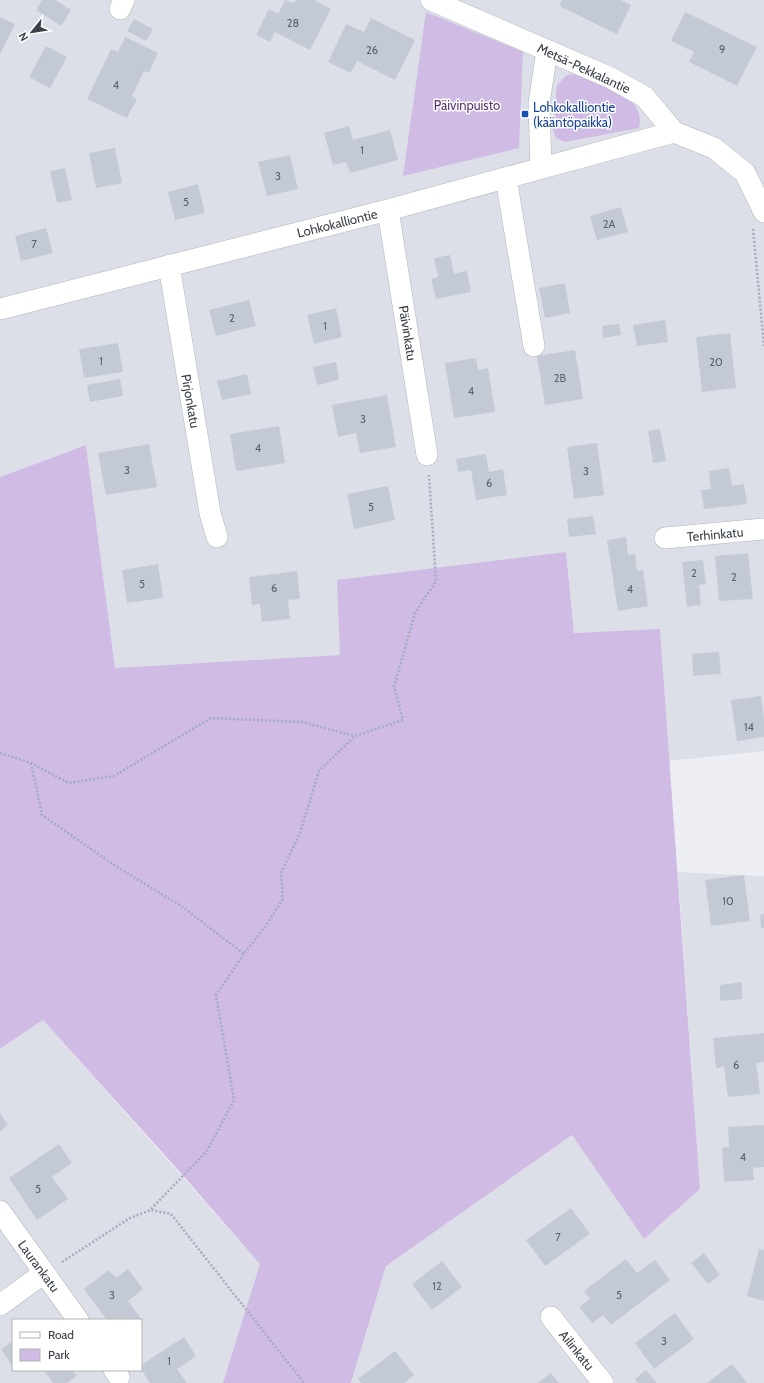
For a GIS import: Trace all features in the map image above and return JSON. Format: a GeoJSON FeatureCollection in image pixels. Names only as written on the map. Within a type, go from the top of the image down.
{"type":"FeatureCollection","features":[{"type":"Feature","properties":{"kind":"street","name":"Metsä-Pekkalantie"},"geometry":{"type":"LineString","coordinates":[[431,0],[611,78],[645,97],[674,132],[714,148],[745,173],[757,217]]}},
{"type":"Feature","properties":{"kind":"street"},"geometry":{"type":"LineString","coordinates":[[541,168],[539,103],[547,51]]}},
{"type":"Feature","properties":{"kind":"street","name":"Lohkokalliontie"},"geometry":{"type":"LineString","coordinates":[[0,309],[388,210],[674,132]]}},
{"type":"Feature","properties":{"kind":"street"},"geometry":{"type":"LineString","coordinates":[[506,178],[534,346]]}},
{"type":"Feature","properties":{"kind":"street","name":"Päivinkatu"},"geometry":{"type":"LineString","coordinates":[[388,210],[427,455]]}},
{"type":"Feature","properties":{"kind":"street","name":"Pirjonkatu"},"geometry":{"type":"LineString","coordinates":[[169,265],[209,506],[217,536]]}},
{"type":"Feature","properties":{"kind":"street","name":"Terhinkatu"},"geometry":{"type":"LineString","coordinates":[[665,538],[764,529]]}},
{"type":"Feature","properties":{"kind":"street","name":"Laurankatu"},"geometry":{"type":"LineString","coordinates":[[0,1211],[77,1319]]}},
{"type":"Feature","properties":{"kind":"street"},"geometry":{"type":"LineString","coordinates":[[0,1306],[44,1273]]}},
{"type":"Feature","properties":{"kind":"street","name":"Ailinkatu"},"geometry":{"type":"LineString","coordinates":[[551,1317],[603,1383]]}},
{"type":"Feature","properties":{"kind":"path"},"geometry":{"type":"LineString","coordinates":[[757,217],[753,229],[764,346]]}},
{"type":"Feature","properties":{"kind":"path"},"geometry":{"type":"LineString","coordinates":[[44,1273],[130,1218],[151,1210],[207,1151],[234,1100],[216,995],[283,899],[281,873],[300,833],[319,771],[355,736],[403,720],[394,688],[415,613],[436,581],[427,455]]}},
{"type":"Feature","properties":{"kind":"path"},"geometry":{"type":"LineString","coordinates":[[0,753],[31,763],[69,783],[114,776],[212,718],[302,722],[355,736]]}},
{"type":"Feature","properties":{"kind":"path"},"geometry":{"type":"LineString","coordinates":[[31,763],[42,815],[117,867],[180,905],[244,954]]}},
{"type":"Feature","properties":{"kind":"path"},"geometry":{"type":"LineString","coordinates":[[151,1210],[171,1214],[304,1383]]}},
{"type":"Feature","properties":{"kind":"shaded area"},"geometry":{"type":"Polygon","coordinates":[[[0,0],[764,0],[764,751],[669,761],[660,630],[574,633],[566,552],[340,655],[115,668],[86,445],[0,477],[0,0]]]}},
{"type":"Feature","properties":{"kind":"shaded area"},"geometry":{"type":"Polygon","coordinates":[[[678,872],[764,876],[764,1383],[351,1383],[386,1266],[572,1135],[644,1239],[700,1189],[678,872]]]}},
{"type":"Feature","properties":{"kind":"shaded area"},"geometry":{"type":"Polygon","coordinates":[[[43,1020],[260,1264],[224,1383],[0,1383],[0,1049],[43,1020]]]}},
{"type":"Feature","properties":{"kind":"green space","name":"Päivinpuisto"},"geometry":{"type":"Polygon","coordinates":[[[426,12],[523,52],[519,148],[403,176],[426,12]]]}},
{"type":"Feature","properties":{"kind":"green space"},"geometry":{"type":"Polygon","coordinates":[[[577,74],[620,92],[629,99],[636,107],[640,116],[639,128],[565,142],[556,138],[553,130],[557,85],[567,75],[577,74]]]}},
{"type":"Feature","properties":{"kind":"green space"},"geometry":{"type":"Polygon","coordinates":[[[86,445],[115,668],[340,655],[337,580],[566,552],[574,633],[660,629],[700,1189],[644,1239],[572,1135],[386,1266],[351,1383],[223,1383],[260,1264],[179,1171],[43,1020],[0,1049],[0,477],[86,445]]]}},
{"type":"Feature","properties":{"kind":"building"},"geometry":{"type":"Polygon","coordinates":[[[42,0],[55,0],[71,10],[61,26],[36,10],[42,0]]]}},
{"type":"Feature","properties":{"kind":"building"},"geometry":{"type":"Polygon","coordinates":[[[285,0],[294,3],[296,0],[314,0],[331,9],[310,50],[275,32],[270,42],[256,35],[269,9],[278,14],[285,0]]]}},
{"type":"Feature","properties":{"kind":"building"},"geometry":{"type":"Polygon","coordinates":[[[562,0],[621,0],[631,5],[617,34],[559,6],[562,0]]]}},
{"type":"Feature","properties":{"kind":"building"},"geometry":{"type":"Polygon","coordinates":[[[685,12],[757,47],[737,86],[689,62],[694,52],[671,41],[685,12]]]}},
{"type":"Feature","properties":{"kind":"building"},"geometry":{"type":"Polygon","coordinates":[[[0,17],[15,24],[0,54],[0,17]]]}},
{"type":"Feature","properties":{"kind":"building"},"geometry":{"type":"Polygon","coordinates":[[[371,18],[415,40],[395,80],[357,61],[351,73],[328,62],[346,24],[364,32],[371,18]]]}},
{"type":"Feature","properties":{"kind":"building"},"geometry":{"type":"Polygon","coordinates":[[[134,19],[153,29],[146,41],[127,31],[134,19]]]}},
{"type":"Feature","properties":{"kind":"building"},"geometry":{"type":"Polygon","coordinates":[[[125,37],[158,53],[149,73],[144,71],[132,96],[137,99],[127,118],[87,99],[111,49],[118,52],[125,37]]]}},
{"type":"Feature","properties":{"kind":"building"},"geometry":{"type":"Polygon","coordinates":[[[46,46],[67,57],[50,88],[29,77],[46,46]]]}},
{"type":"Feature","properties":{"kind":"building"},"geometry":{"type":"Polygon","coordinates":[[[349,126],[353,140],[390,130],[398,160],[350,173],[346,162],[333,165],[324,133],[349,126]]]}},
{"type":"Feature","properties":{"kind":"building"},"geometry":{"type":"Polygon","coordinates":[[[115,148],[122,183],[96,188],[89,153],[115,148]]]}},
{"type":"Feature","properties":{"kind":"building"},"geometry":{"type":"Polygon","coordinates":[[[290,155],[298,189],[267,196],[258,162],[290,155]]]}},
{"type":"Feature","properties":{"kind":"building"},"geometry":{"type":"Polygon","coordinates":[[[65,168],[72,200],[57,203],[50,171],[65,168]]]}},
{"type":"Feature","properties":{"kind":"building"},"geometry":{"type":"Polygon","coordinates":[[[198,184],[205,213],[175,220],[168,192],[198,184]]]}},
{"type":"Feature","properties":{"kind":"building"},"geometry":{"type":"Polygon","coordinates":[[[621,207],[628,232],[597,240],[590,216],[621,207]]]}},
{"type":"Feature","properties":{"kind":"building"},"geometry":{"type":"Polygon","coordinates":[[[46,228],[53,253],[21,261],[15,236],[46,228]]]}},
{"type":"Feature","properties":{"kind":"building"},"geometry":{"type":"Polygon","coordinates":[[[450,255],[454,274],[467,271],[471,292],[436,299],[431,279],[438,277],[434,258],[450,255]]]}},
{"type":"Feature","properties":{"kind":"building"},"geometry":{"type":"Polygon","coordinates":[[[565,283],[570,313],[545,318],[539,288],[565,283]]]}},
{"type":"Feature","properties":{"kind":"building"},"geometry":{"type":"Polygon","coordinates":[[[249,300],[256,326],[216,336],[209,310],[249,300]]]}},
{"type":"Feature","properties":{"kind":"building"},"geometry":{"type":"Polygon","coordinates":[[[336,308],[342,337],[314,344],[307,315],[336,308]]]}},
{"type":"Feature","properties":{"kind":"building"},"geometry":{"type":"Polygon","coordinates":[[[665,320],[668,342],[637,346],[633,325],[665,320]]]}},
{"type":"Feature","properties":{"kind":"building"},"geometry":{"type":"Polygon","coordinates":[[[619,324],[621,335],[603,338],[602,326],[619,324]]]}},
{"type":"Feature","properties":{"kind":"building"},"geometry":{"type":"Polygon","coordinates":[[[730,333],[736,388],[702,392],[696,337],[730,333]]]}},
{"type":"Feature","properties":{"kind":"building"},"geometry":{"type":"Polygon","coordinates":[[[118,343],[123,372],[84,378],[79,349],[118,343]]]}},
{"type":"Feature","properties":{"kind":"building"},"geometry":{"type":"Polygon","coordinates":[[[575,350],[583,399],[545,405],[537,356],[575,350]]]}},
{"type":"Feature","properties":{"kind":"building"},"geometry":{"type":"Polygon","coordinates":[[[476,358],[478,370],[488,368],[495,412],[454,418],[445,363],[476,358]]]}},
{"type":"Feature","properties":{"kind":"building"},"geometry":{"type":"Polygon","coordinates":[[[336,362],[339,380],[317,385],[313,367],[336,362]]]}},
{"type":"Feature","properties":{"kind":"building"},"geometry":{"type":"Polygon","coordinates":[[[247,374],[251,394],[222,400],[217,381],[247,374]]]}},
{"type":"Feature","properties":{"kind":"building"},"geometry":{"type":"Polygon","coordinates":[[[120,379],[123,396],[90,402],[87,385],[120,379]]]}},
{"type":"Feature","properties":{"kind":"building"},"geometry":{"type":"Polygon","coordinates":[[[387,395],[396,447],[360,453],[356,433],[338,437],[332,405],[387,395]]]}},
{"type":"Feature","properties":{"kind":"building"},"geometry":{"type":"Polygon","coordinates":[[[279,426],[285,463],[236,471],[230,434],[279,426]]]}},
{"type":"Feature","properties":{"kind":"building"},"geometry":{"type":"Polygon","coordinates":[[[660,429],[666,461],[653,463],[648,431],[660,429]]]}},
{"type":"Feature","properties":{"kind":"building"},"geometry":{"type":"Polygon","coordinates":[[[597,443],[604,495],[574,499],[567,447],[597,443]]]}},
{"type":"Feature","properties":{"kind":"building"},"geometry":{"type":"Polygon","coordinates":[[[149,444],[157,487],[106,495],[98,453],[149,444]]]}},
{"type":"Feature","properties":{"kind":"building"},"geometry":{"type":"Polygon","coordinates":[[[486,454],[489,472],[503,469],[507,495],[476,500],[471,470],[458,472],[456,459],[486,454]]]}},
{"type":"Feature","properties":{"kind":"building"},"geometry":{"type":"Polygon","coordinates":[[[729,468],[732,486],[744,484],[747,504],[704,509],[701,490],[711,489],[709,471],[729,468]]]}},
{"type":"Feature","properties":{"kind":"building"},"geometry":{"type":"Polygon","coordinates":[[[388,486],[395,520],[354,529],[347,494],[388,486]]]}},
{"type":"Feature","properties":{"kind":"building"},"geometry":{"type":"Polygon","coordinates":[[[593,516],[596,534],[569,537],[567,519],[593,516]]]}},
{"type":"Feature","properties":{"kind":"building"},"geometry":{"type":"Polygon","coordinates":[[[626,537],[628,555],[635,554],[637,571],[643,570],[648,606],[618,611],[607,540],[626,537]]]}},
{"type":"Feature","properties":{"kind":"building"},"geometry":{"type":"Polygon","coordinates":[[[748,553],[753,599],[719,601],[715,556],[748,553]]]}},
{"type":"Feature","properties":{"kind":"building"},"geometry":{"type":"Polygon","coordinates":[[[703,560],[706,584],[699,585],[701,605],[687,607],[682,562],[703,560]]]}},
{"type":"Feature","properties":{"kind":"building"},"geometry":{"type":"Polygon","coordinates":[[[158,564],[163,598],[127,603],[122,570],[158,564]]]}},
{"type":"Feature","properties":{"kind":"building"},"geometry":{"type":"Polygon","coordinates":[[[297,571],[300,599],[288,600],[290,619],[262,622],[260,604],[252,605],[249,577],[297,571]]]}},
{"type":"Feature","properties":{"kind":"building"},"geometry":{"type":"Polygon","coordinates":[[[719,652],[721,674],[693,676],[692,654],[719,652]]]}},
{"type":"Feature","properties":{"kind":"building"},"geometry":{"type":"Polygon","coordinates":[[[761,696],[764,718],[764,737],[737,741],[731,700],[761,696]]]}},
{"type":"Feature","properties":{"kind":"building"},"geometry":{"type":"Polygon","coordinates":[[[744,875],[750,921],[711,926],[705,880],[744,875]]]}},
{"type":"Feature","properties":{"kind":"building"},"geometry":{"type":"Polygon","coordinates":[[[764,914],[764,928],[761,928],[760,915],[764,914]]]}},
{"type":"Feature","properties":{"kind":"building"},"geometry":{"type":"Polygon","coordinates":[[[742,982],[742,999],[720,1001],[720,985],[742,982]]]}},
{"type":"Feature","properties":{"kind":"building"},"geometry":{"type":"Polygon","coordinates":[[[764,1033],[764,1062],[756,1063],[760,1094],[728,1097],[724,1067],[716,1068],[713,1038],[764,1033]]]}},
{"type":"Feature","properties":{"kind":"building"},"geometry":{"type":"Polygon","coordinates":[[[0,1113],[8,1125],[0,1131],[0,1113]]]}},
{"type":"Feature","properties":{"kind":"building"},"geometry":{"type":"Polygon","coordinates":[[[764,1125],[764,1167],[753,1168],[754,1180],[724,1182],[722,1148],[729,1147],[728,1127],[764,1125]]]}},
{"type":"Feature","properties":{"kind":"building"},"geometry":{"type":"Polygon","coordinates":[[[59,1144],[72,1163],[52,1177],[68,1199],[37,1220],[9,1178],[59,1144]]]}},
{"type":"Feature","properties":{"kind":"building"},"geometry":{"type":"Polygon","coordinates":[[[571,1208],[590,1234],[545,1266],[526,1240],[571,1208]]]}},
{"type":"Feature","properties":{"kind":"building"},"geometry":{"type":"Polygon","coordinates":[[[759,1249],[764,1250],[764,1301],[747,1296],[759,1249]]]}},
{"type":"Feature","properties":{"kind":"building"},"geometry":{"type":"Polygon","coordinates":[[[704,1253],[720,1275],[708,1284],[691,1263],[704,1253]]]}},
{"type":"Feature","properties":{"kind":"building"},"geometry":{"type":"Polygon","coordinates":[[[626,1259],[637,1273],[655,1260],[670,1280],[611,1325],[603,1315],[592,1323],[579,1307],[590,1299],[584,1291],[626,1259]]]}},
{"type":"Feature","properties":{"kind":"building"},"geometry":{"type":"Polygon","coordinates":[[[442,1261],[462,1287],[432,1310],[412,1284],[442,1261]]]}},
{"type":"Feature","properties":{"kind":"building"},"geometry":{"type":"Polygon","coordinates":[[[128,1269],[143,1289],[128,1301],[141,1319],[106,1319],[84,1289],[109,1270],[116,1278],[128,1269]]]}},
{"type":"Feature","properties":{"kind":"building"},"geometry":{"type":"Polygon","coordinates":[[[675,1313],[694,1339],[654,1369],[635,1343],[675,1313]]]}},
{"type":"Feature","properties":{"kind":"building"},"geometry":{"type":"Polygon","coordinates":[[[184,1337],[196,1356],[177,1369],[187,1383],[150,1383],[142,1371],[142,1364],[184,1337]]]}},
{"type":"Feature","properties":{"kind":"building"},"geometry":{"type":"Polygon","coordinates":[[[12,1342],[12,1366],[1,1349],[12,1342]]]}},
{"type":"Feature","properties":{"kind":"building"},"geometry":{"type":"Polygon","coordinates":[[[395,1351],[414,1375],[404,1383],[361,1383],[358,1379],[395,1351]]]}},
{"type":"Feature","properties":{"kind":"building"},"geometry":{"type":"Polygon","coordinates":[[[732,1364],[747,1383],[707,1383],[732,1364]]]}},
{"type":"Feature","properties":{"kind":"building"},"geometry":{"type":"Polygon","coordinates":[[[646,1370],[657,1383],[638,1383],[635,1379],[646,1370]]]}},
{"type":"Feature","properties":{"kind":"building"},"geometry":{"type":"Polygon","coordinates":[[[45,1371],[74,1371],[77,1376],[67,1383],[53,1383],[45,1371]]]}},
{"type":"Feature","properties":{"kind":"building"},"geometry":{"type":"Polygon","coordinates":[[[551,1373],[559,1383],[537,1383],[551,1373]]]}},
{"type":"Feature","properties":{"kind":"place","name":"Lohkokalliontie (kääntöpaikka)"},"geometry":{"type":"Point","coordinates":[525,114]}}]}
